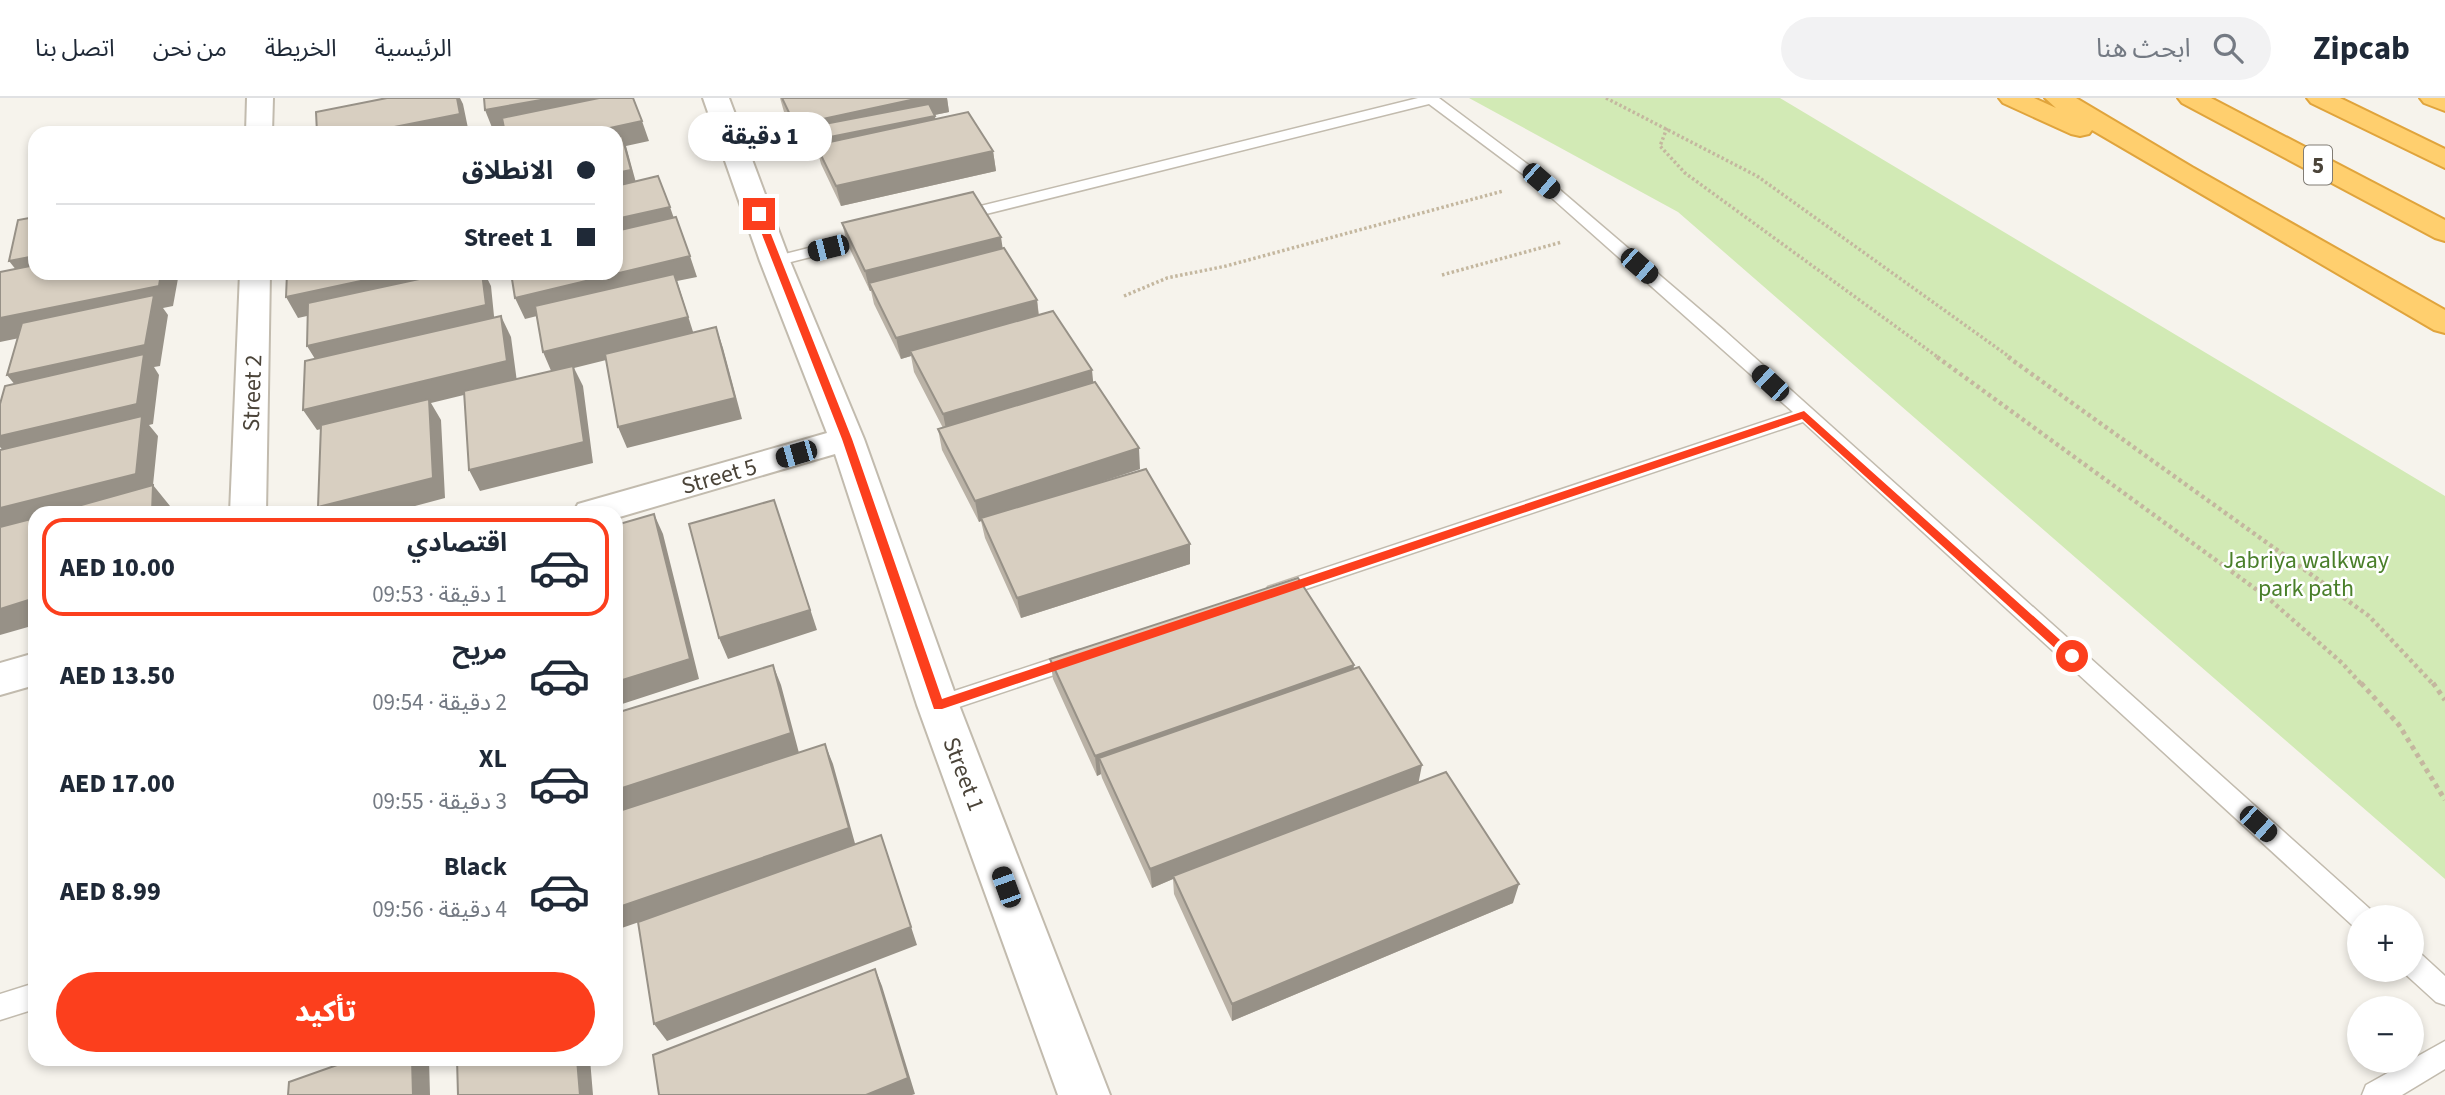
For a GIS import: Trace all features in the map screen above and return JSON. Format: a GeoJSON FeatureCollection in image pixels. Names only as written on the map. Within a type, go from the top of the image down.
{"type":"FeatureCollection","features":[{"type":"Feature","properties":{"kind":"highway"},"geometry":{"type":"LineString","coordinates":[[2012,98],[2182,173]]}},
{"type":"Feature","properties":{"kind":"highway"},"geometry":{"type":"LineString","coordinates":[[2058,98],[2182,173],[2445,323]]}},
{"type":"Feature","properties":{"kind":"highway","name":"5"},"geometry":{"type":"LineString","coordinates":[[2191,98],[2445,232]]}},
{"type":"Feature","properties":{"kind":"highway"},"geometry":{"type":"LineString","coordinates":[[2320,98],[2445,160]]}},
{"type":"Feature","properties":{"kind":"highway"},"geometry":{"type":"LineString","coordinates":[[2433,98],[2445,103]]}},
{"type":"Feature","properties":{"kind":"street"},"geometry":{"type":"LineString","coordinates":[[259,126],[260,98]]}},
{"type":"Feature","properties":{"kind":"street","name":"Street 1"},"geometry":{"type":"LineString","coordinates":[[716,98],[775,261],[847,439],[938,705],[1084,1095]]}},
{"type":"Feature","properties":{"kind":"street","name":"Street 2"},"geometry":{"type":"LineString","coordinates":[[248,506],[255,280]]}},
{"type":"Feature","properties":{"kind":"street","name":"Street 5"},"geometry":{"type":"LineString","coordinates":[[615,506],[847,439]]}},
{"type":"Feature","properties":{"kind":"street"},"geometry":{"type":"LineString","coordinates":[[0,679],[28,671]]}},
{"type":"Feature","properties":{"kind":"lane"},"geometry":{"type":"LineString","coordinates":[[936,221],[1430,98],[1541,181],[1719,335],[1804,415],[2348,905]]}},
{"type":"Feature","properties":{"kind":"lane"},"geometry":{"type":"LineString","coordinates":[[775,261],[883,234]]}},
{"type":"Feature","properties":{"kind":"lane"},"geometry":{"type":"LineString","coordinates":[[1253,600],[1804,415]]}},
{"type":"Feature","properties":{"kind":"lane"},"geometry":{"type":"LineString","coordinates":[[938,705],[1095,653]]}},
{"type":"Feature","properties":{"kind":"lane"},"geometry":{"type":"LineString","coordinates":[[2424,974],[2445,993]]}},
{"type":"Feature","properties":{"kind":"lane"},"geometry":{"type":"LineString","coordinates":[[0,1007],[28,998]]}},
{"type":"Feature","properties":{"kind":"lane"},"geometry":{"type":"LineString","coordinates":[[2376,1095],[2445,1054]]}},
{"type":"Feature","properties":{"kind":"path"},"geometry":{"type":"LineString","coordinates":[[1606,98],[1757,176],[2369,616],[2431,680],[2445,700]]}},
{"type":"Feature","properties":{"kind":"path"},"geometry":{"type":"LineString","coordinates":[[1667,128],[1660,146],[1685,173],[2268,598],[2342,663],[2399,725],[2445,800]]}},
{"type":"Feature","properties":{"kind":"path"},"geometry":{"type":"LineString","coordinates":[[1125,296],[1155,279],[1215,271],[1241,261],[1541,181]]}},
{"type":"Feature","properties":{"kind":"path"},"geometry":{"type":"LineString","coordinates":[[1442,275],[1600,231]]}},
{"type":"Feature","properties":{"kind":"green space","name":"Jabriya walkway park path"},"geometry":{"type":"Polygon","coordinates":[[[1469,98],[1780,98],[2445,496],[2445,879],[1678,212],[1469,98]]]}},
{"type":"Feature","properties":{"kind":"building"},"geometry":{"type":"Polygon","coordinates":[[[387,98],[457,98],[460,114],[399,126],[317,126],[316,112],[387,98]]]}},
{"type":"Feature","properties":{"kind":"building"},"geometry":{"type":"Polygon","coordinates":[[[484,98],[552,98],[485,110],[484,98]]]}},
{"type":"Feature","properties":{"kind":"building"},"geometry":{"type":"Polygon","coordinates":[[[599,98],[633,98],[642,121],[619,126],[504,126],[502,118],[599,98]]]}},
{"type":"Feature","properties":{"kind":"building"},"geometry":{"type":"Polygon","coordinates":[[[782,98],[920,98],[795,125],[782,98]]]}},
{"type":"Feature","properties":{"kind":"building"},"geometry":{"type":"Polygon","coordinates":[[[929,104],[935,116],[820,139],[814,126],[929,104]]]}},
{"type":"Feature","properties":{"kind":"building"},"geometry":{"type":"Polygon","coordinates":[[[968,112],[993,151],[836,186],[816,145],[968,112]]]}},
{"type":"Feature","properties":{"kind":"building"},"geometry":{"type":"Polygon","coordinates":[[[623,140],[631,170],[623,172],[623,140]]]}},
{"type":"Feature","properties":{"kind":"building"},"geometry":{"type":"Polygon","coordinates":[[[658,176],[670,207],[623,217],[623,184],[658,176]]]}},
{"type":"Feature","properties":{"kind":"building"},"geometry":{"type":"Polygon","coordinates":[[[973,192],[1001,237],[865,271],[842,223],[973,192]]]}},
{"type":"Feature","properties":{"kind":"building"},"geometry":{"type":"Polygon","coordinates":[[[676,217],[690,256],[623,272],[623,229],[676,217]]]}},
{"type":"Feature","properties":{"kind":"building"},"geometry":{"type":"Polygon","coordinates":[[[28,218],[28,257],[9,261],[18,220],[28,218]]]}},
{"type":"Feature","properties":{"kind":"building"},"geometry":{"type":"Polygon","coordinates":[[[1004,248],[1037,300],[896,338],[869,283],[1004,248]]]}},
{"type":"Feature","properties":{"kind":"building"},"geometry":{"type":"Polygon","coordinates":[[[28,266],[28,280],[160,280],[159,286],[0,318],[0,272],[28,266]]]}},
{"type":"Feature","properties":{"kind":"building"},"geometry":{"type":"Polygon","coordinates":[[[674,274],[688,317],[543,352],[535,306],[674,274]]]}},
{"type":"Feature","properties":{"kind":"building"},"geometry":{"type":"Polygon","coordinates":[[[287,280],[365,280],[286,297],[287,280]]]}},
{"type":"Feature","properties":{"kind":"building"},"geometry":{"type":"Polygon","coordinates":[[[415,280],[483,280],[486,305],[307,346],[308,303],[415,280]]]}},
{"type":"Feature","properties":{"kind":"building"},"geometry":{"type":"Polygon","coordinates":[[[512,280],[590,280],[515,298],[512,280]]]}},
{"type":"Feature","properties":{"kind":"building"},"geometry":{"type":"Polygon","coordinates":[[[154,295],[145,345],[7,375],[22,323],[154,295]]]}},
{"type":"Feature","properties":{"kind":"building"},"geometry":{"type":"Polygon","coordinates":[[[1053,311],[1092,370],[943,414],[910,351],[1053,311]]]}},
{"type":"Feature","properties":{"kind":"building"},"geometry":{"type":"Polygon","coordinates":[[[501,316],[507,361],[303,410],[305,361],[501,316]]]}},
{"type":"Feature","properties":{"kind":"building"},"geometry":{"type":"Polygon","coordinates":[[[716,327],[735,398],[618,427],[605,354],[716,327]]]}},
{"type":"Feature","properties":{"kind":"building"},"geometry":{"type":"Polygon","coordinates":[[[144,354],[137,404],[0,436],[0,404],[5,386],[144,354]]]}},
{"type":"Feature","properties":{"kind":"building"},"geometry":{"type":"Polygon","coordinates":[[[573,366],[584,442],[469,470],[464,391],[573,366]]]}},
{"type":"Feature","properties":{"kind":"building"},"geometry":{"type":"Polygon","coordinates":[[[1095,382],[1139,448],[975,501],[938,429],[1095,382]]]}},
{"type":"Feature","properties":{"kind":"building"},"geometry":{"type":"Polygon","coordinates":[[[429,399],[433,478],[318,506],[321,425],[429,399]]]}},
{"type":"Feature","properties":{"kind":"building"},"geometry":{"type":"Polygon","coordinates":[[[142,416],[136,474],[0,508],[0,450],[142,416]]]}},
{"type":"Feature","properties":{"kind":"building"},"geometry":{"type":"Polygon","coordinates":[[[1146,469],[1190,544],[1017,598],[981,518],[1146,469]]]}},
{"type":"Feature","properties":{"kind":"building"},"geometry":{"type":"Polygon","coordinates":[[[153,485],[152,506],[78,506],[153,485]]]}},
{"type":"Feature","properties":{"kind":"building"},"geometry":{"type":"Polygon","coordinates":[[[774,500],[810,610],[719,638],[689,524],[774,500]]]}},
{"type":"Feature","properties":{"kind":"building"},"geometry":{"type":"Polygon","coordinates":[[[654,514],[690,659],[623,680],[623,523],[654,514]]]}},
{"type":"Feature","properties":{"kind":"building"},"geometry":{"type":"Polygon","coordinates":[[[28,520],[28,600],[0,609],[0,527],[28,520]]]}},
{"type":"Feature","properties":{"kind":"building"},"geometry":{"type":"Polygon","coordinates":[[[1298,578],[1354,665],[1095,756],[1050,659],[1298,578]]]}},
{"type":"Feature","properties":{"kind":"building"},"geometry":{"type":"Polygon","coordinates":[[[773,665],[791,733],[623,788],[623,711],[773,665]]]}},
{"type":"Feature","properties":{"kind":"building"},"geometry":{"type":"Polygon","coordinates":[[[1359,667],[1422,765],[1150,869],[1099,758],[1359,667]]]}},
{"type":"Feature","properties":{"kind":"building"},"geometry":{"type":"Polygon","coordinates":[[[825,744],[849,828],[623,906],[623,810],[825,744]]]}},
{"type":"Feature","properties":{"kind":"building"},"geometry":{"type":"Polygon","coordinates":[[[1446,772],[1519,884],[1232,1004],[1173,876],[1446,772]]]}},
{"type":"Feature","properties":{"kind":"building"},"geometry":{"type":"Polygon","coordinates":[[[881,835],[911,927],[654,1024],[638,922],[881,835]]]}},
{"type":"Feature","properties":{"kind":"building"},"geometry":{"type":"Polygon","coordinates":[[[875,969],[908,1078],[866,1095],[659,1095],[653,1055],[875,969]]]}},
{"type":"Feature","properties":{"kind":"building"},"geometry":{"type":"Polygon","coordinates":[[[334,1066],[412,1066],[413,1095],[288,1095],[289,1082],[334,1066]]]}},
{"type":"Feature","properties":{"kind":"building"},"geometry":{"type":"Polygon","coordinates":[[[457,1066],[578,1066],[580,1095],[458,1095],[457,1066]]]}},
{"type":"Feature","properties":{"kind":"route"},"geometry":{"type":"LineString","coordinates":[[759,214],[775,261],[847,439],[938,705],[1804,415],[2072,656]]}}]}
